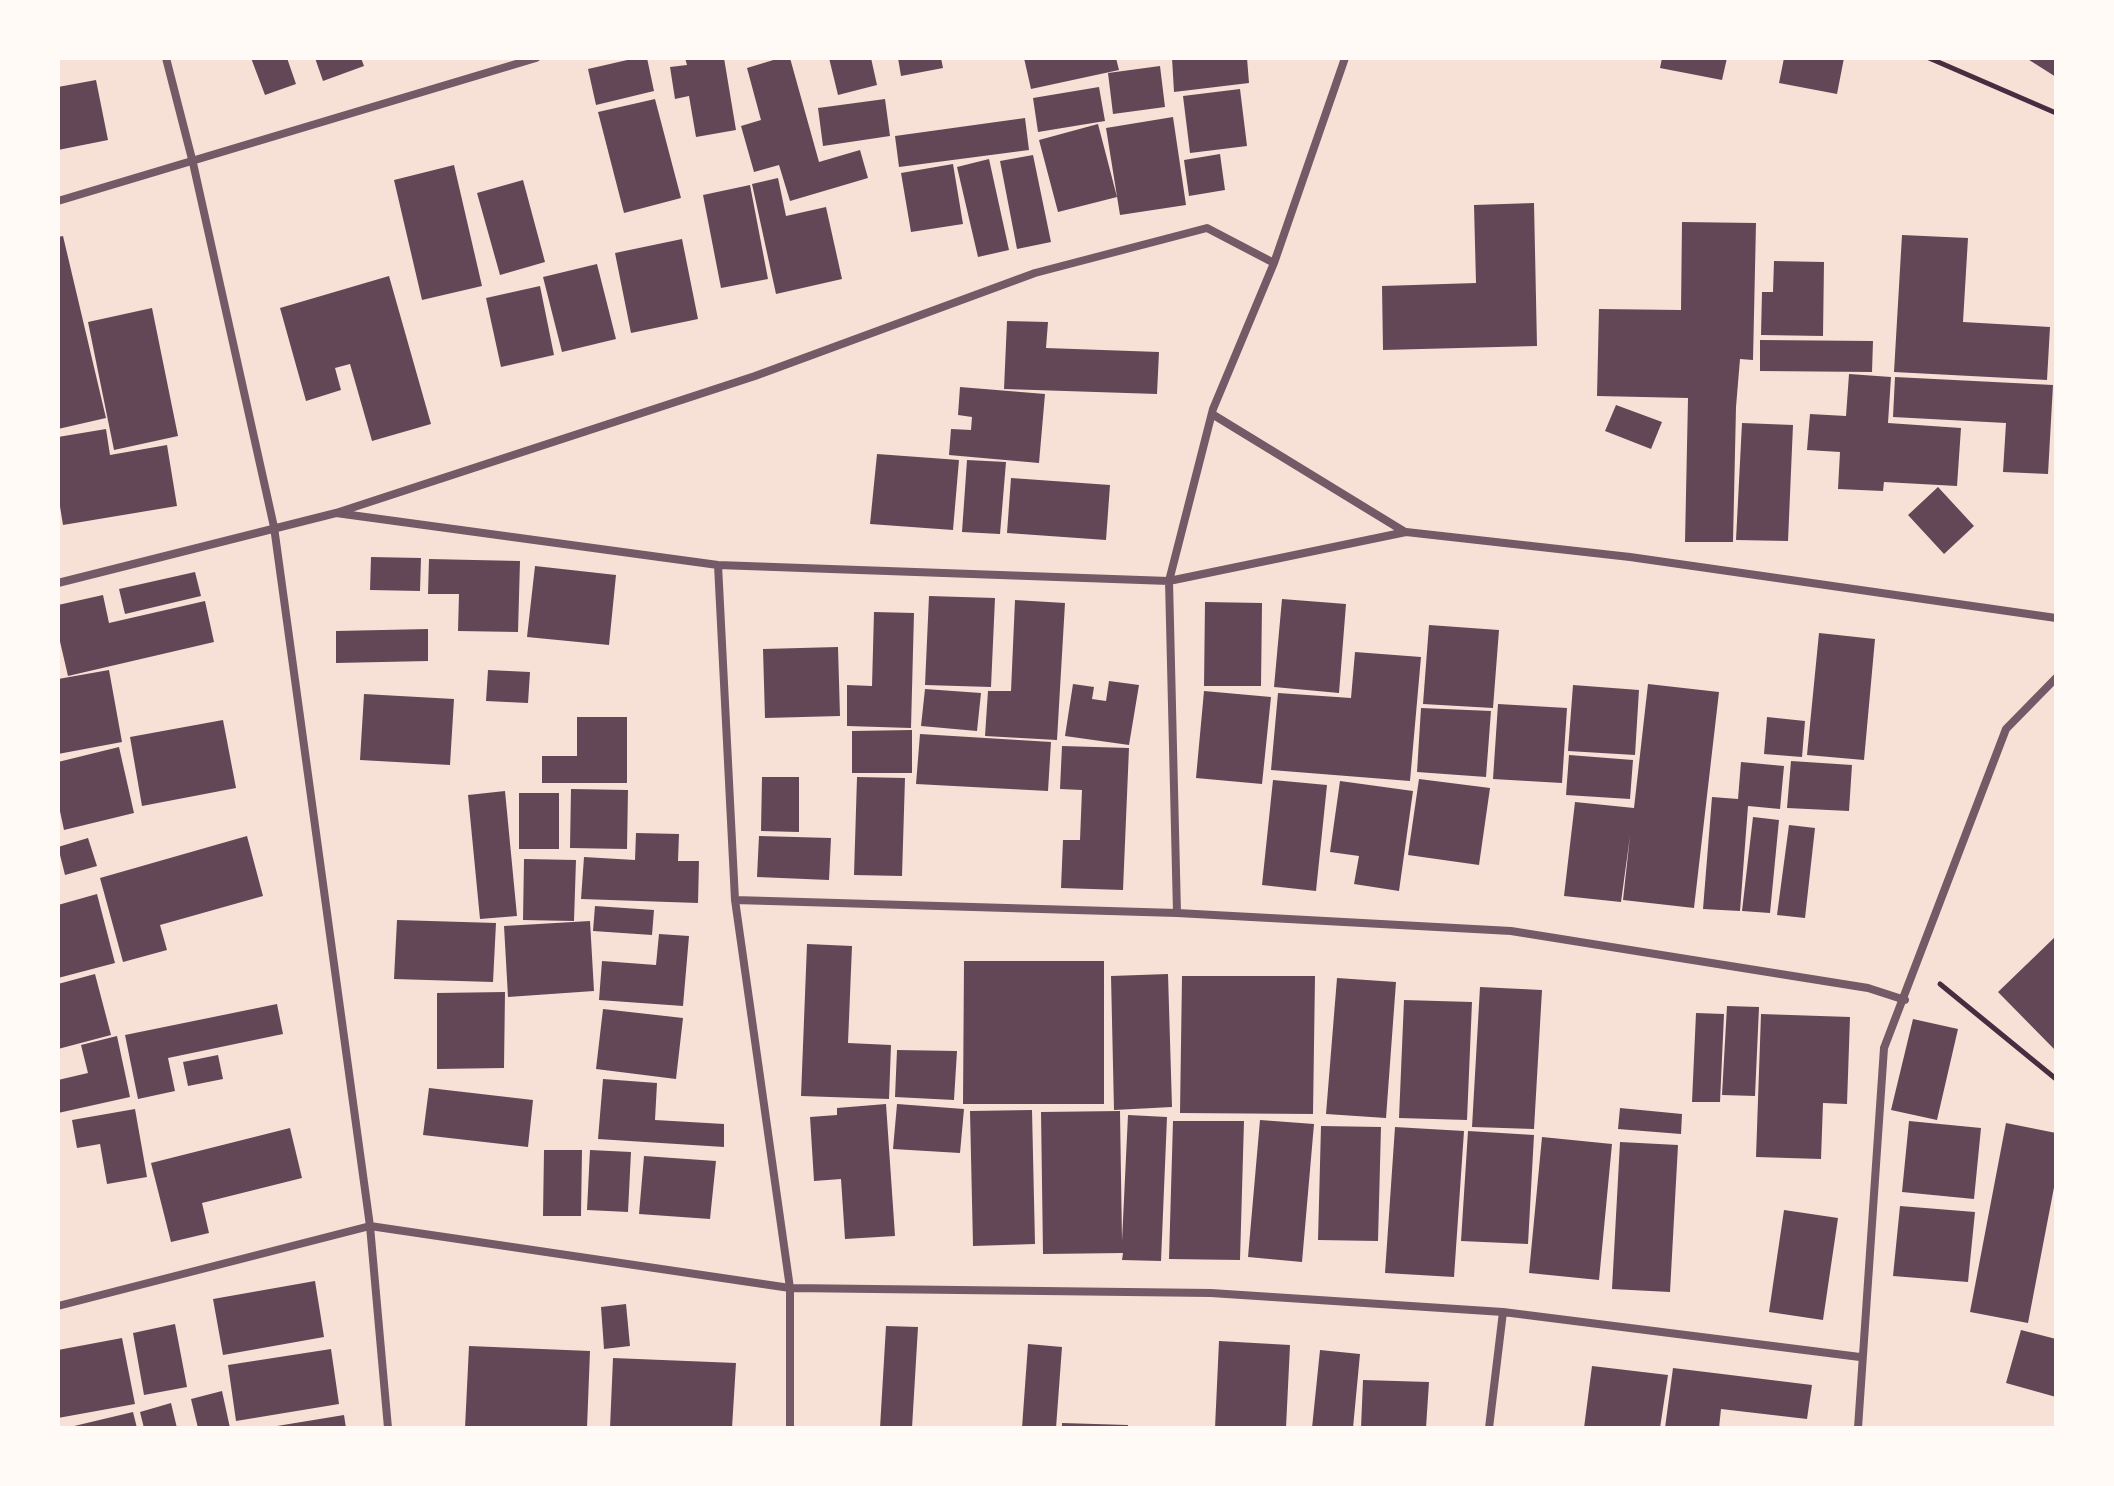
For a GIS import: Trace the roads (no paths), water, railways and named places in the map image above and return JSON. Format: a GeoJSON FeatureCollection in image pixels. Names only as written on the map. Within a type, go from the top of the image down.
{"type":"FeatureCollection","features":[{"type":"Feature","properties":{"kind":"street"},"geometry":{"type":"LineString","coordinates":[[166,58],[193,163],[274,527],[370,1226],[388,1428]]}},
{"type":"Feature","properties":{"kind":"street"},"geometry":{"type":"LineString","coordinates":[[58,201],[536,58]]}},
{"type":"Feature","properties":{"kind":"street"},"geometry":{"type":"LineString","coordinates":[[1177,913],[1169,581],[1212,414],[1274,263],[1345,58]]}},
{"type":"Feature","properties":{"kind":"street"},"geometry":{"type":"LineString","coordinates":[[58,583],[336,513],[755,376],[1035,273],[1207,228],[1274,263]]}},
{"type":"Feature","properties":{"kind":"street"},"geometry":{"type":"LineString","coordinates":[[1212,414],[1406,532]]}},
{"type":"Feature","properties":{"kind":"street"},"geometry":{"type":"LineString","coordinates":[[336,513],[718,565],[1169,581],[1406,532],[1630,557],[2056,618]]}},
{"type":"Feature","properties":{"kind":"street"},"geometry":{"type":"LineString","coordinates":[[718,565],[735,900],[790,1288],[790,1428]]}},
{"type":"Feature","properties":{"kind":"street"},"geometry":{"type":"LineString","coordinates":[[1858,1428],[1860,1357],[1884,1048],[1905,1000],[2006,729],[2056,678]]}},
{"type":"Feature","properties":{"kind":"street"},"geometry":{"type":"LineString","coordinates":[[735,900],[1177,913],[1511,931],[1868,988],[1905,1000]]}},
{"type":"Feature","properties":{"kind":"street"},"geometry":{"type":"LineString","coordinates":[[58,1306],[370,1226],[790,1288],[1211,1293],[1503,1312],[1860,1357]]}},
{"type":"Feature","properties":{"kind":"street"},"geometry":{"type":"LineString","coordinates":[[1489,1428],[1503,1312]]}}]}
